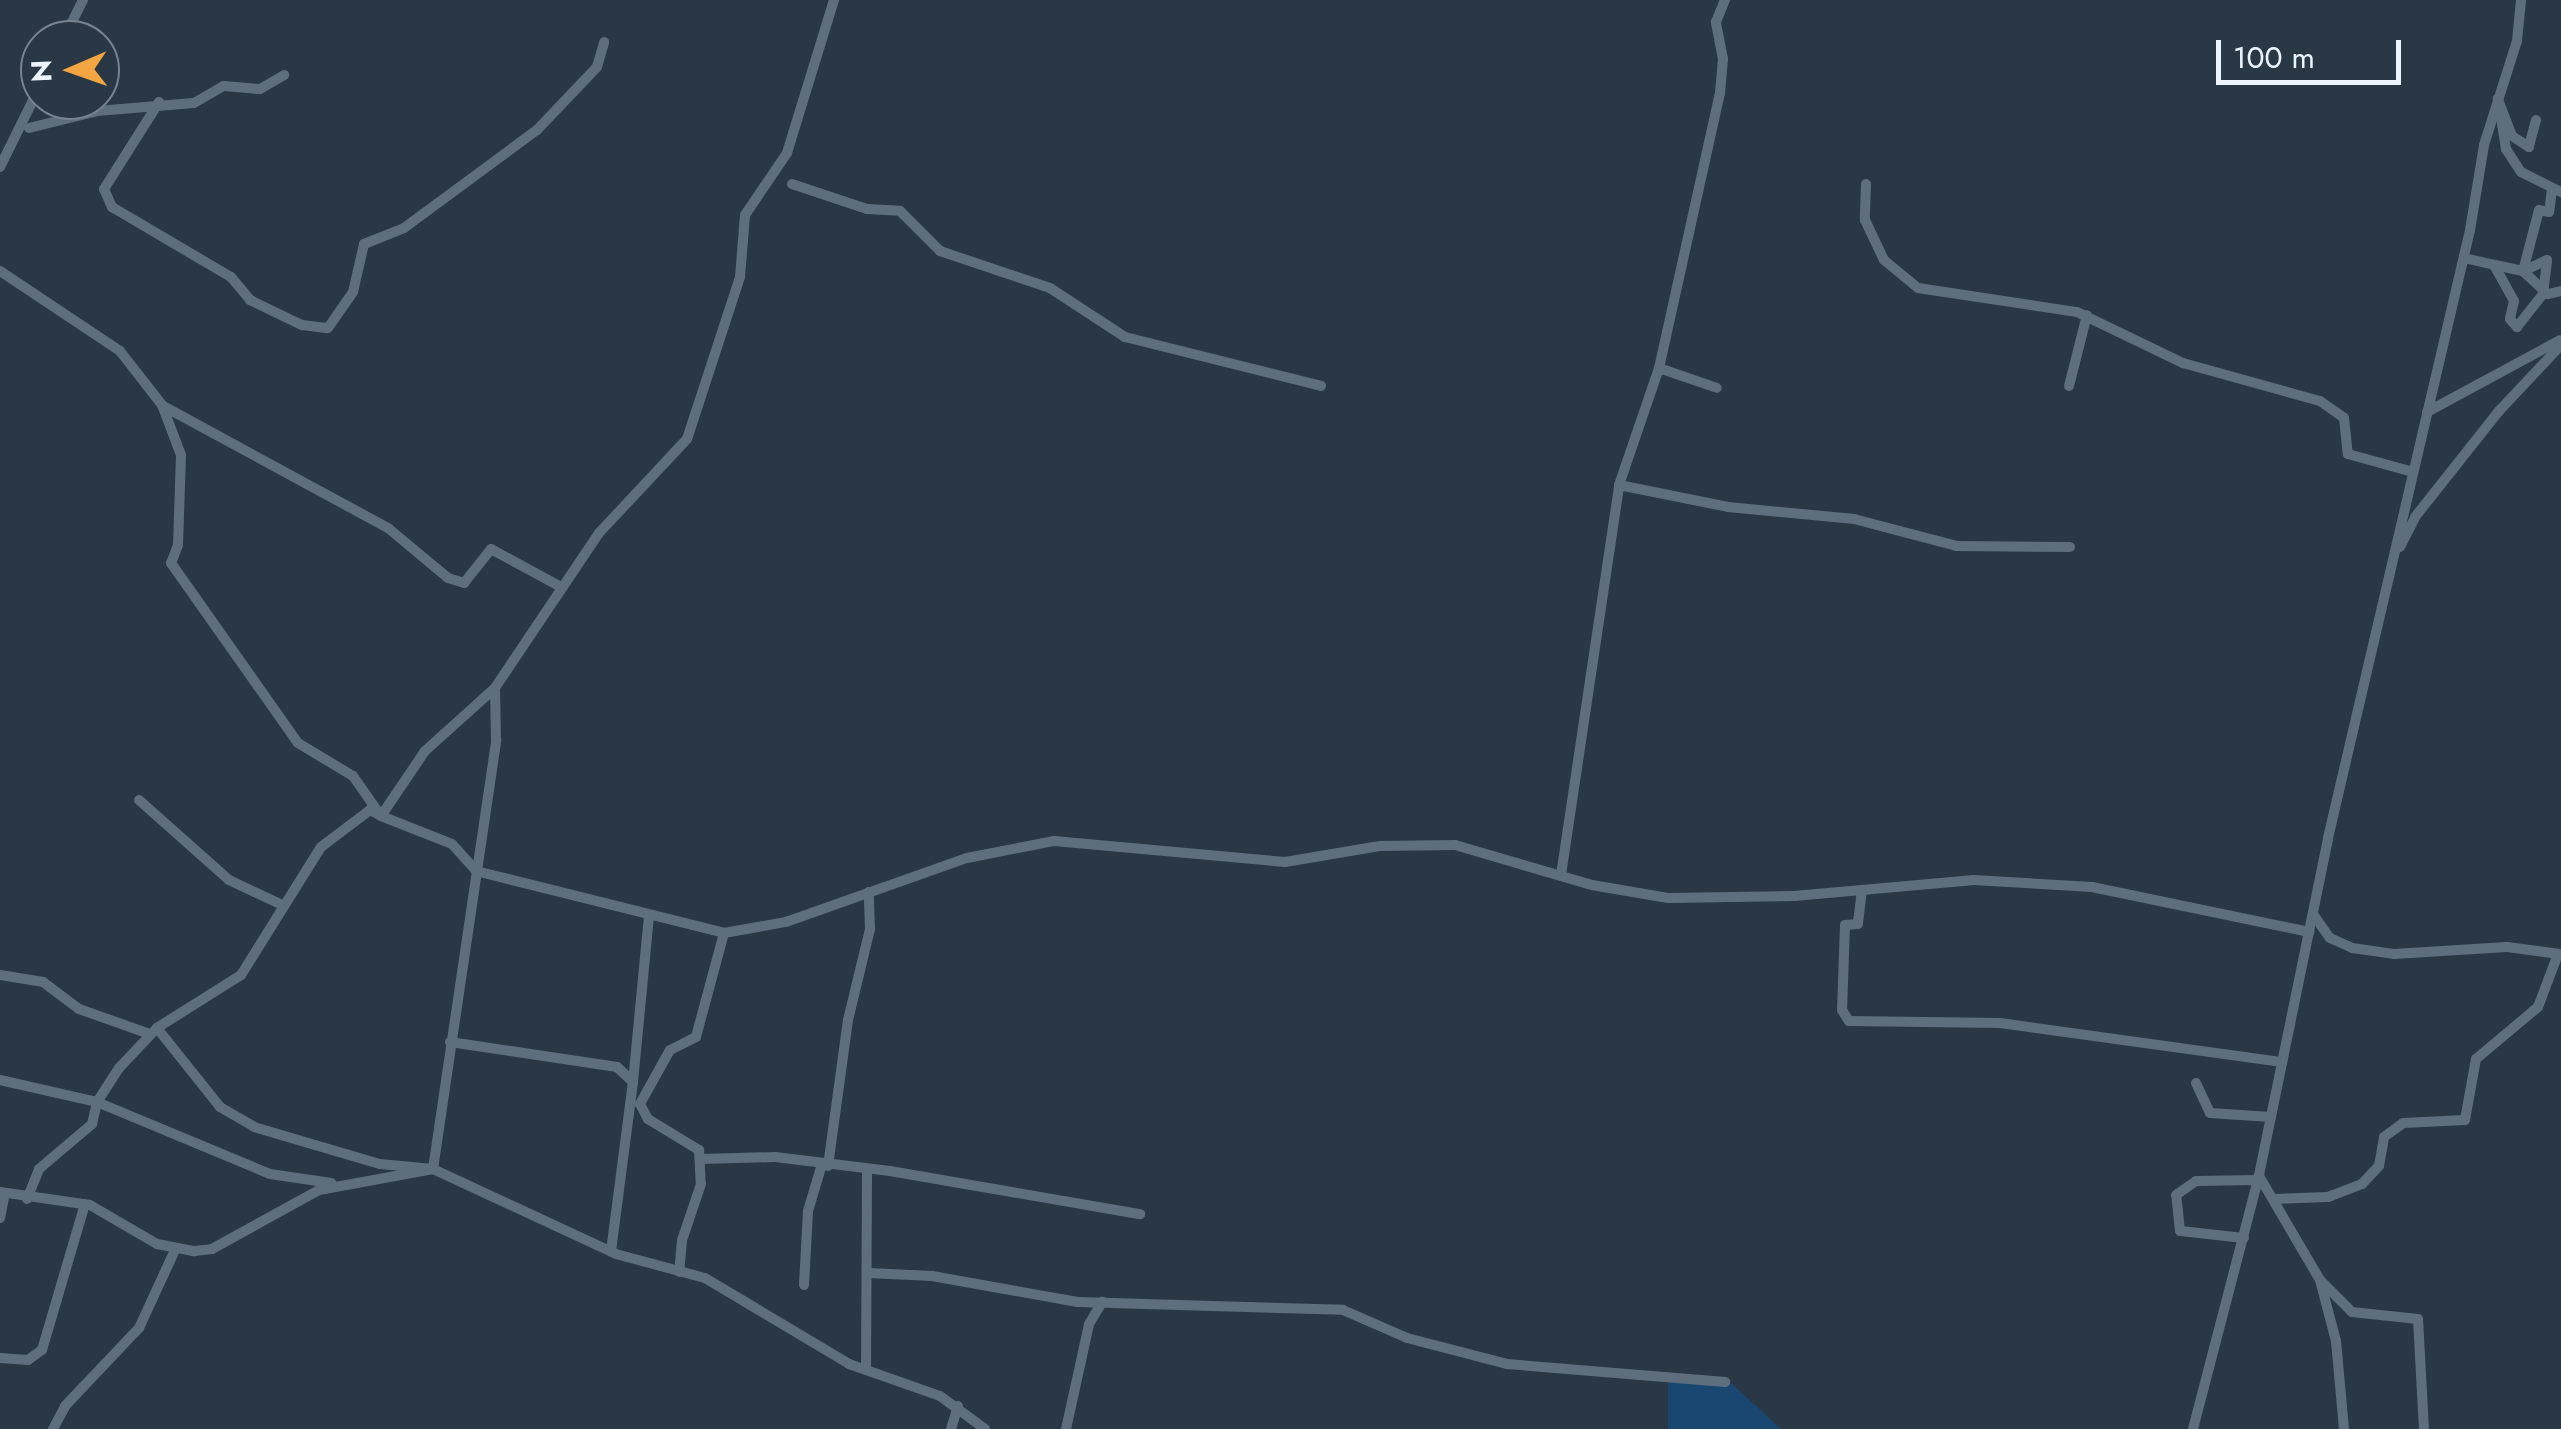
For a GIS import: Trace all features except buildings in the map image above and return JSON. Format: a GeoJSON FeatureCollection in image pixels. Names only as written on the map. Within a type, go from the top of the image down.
{"type":"FeatureCollection","features":[{"type":"Feature","properties":{"kind":"street"},"geometry":{"type":"LineString","coordinates":[[381,816],[426,750],[495,688],[599,533],[664,470],[688,436],[740,277],[745,215],[787,154],[834,0]]}},
{"type":"Feature","properties":{"kind":"street"},"geometry":{"type":"LineString","coordinates":[[1562,875],[1619,485],[1659,368],[1720,93],[1724,59],[1716,22],[1725,0]]}},
{"type":"Feature","properties":{"kind":"street"},"geometry":{"type":"LineString","coordinates":[[2192,1429],[2258,1178],[2313,914],[2498,99],[2517,40],[2522,0]]}},
{"type":"Feature","properties":{"kind":"street"},"geometry":{"type":"LineString","coordinates":[[160,102],[104,190],[112,207],[231,278],[250,300],[302,325],[328,328],[353,292],[364,244],[404,228],[537,130],[597,67],[604,42]]}},
{"type":"Feature","properties":{"kind":"street"},"geometry":{"type":"LineString","coordinates":[[29,128],[160,102],[194,103],[224,86],[260,89],[284,75]]}},
{"type":"Feature","properties":{"kind":"street"},"geometry":{"type":"LineString","coordinates":[[2498,99],[2512,136],[2529,146],[2536,120]]}},
{"type":"Feature","properties":{"kind":"street"},"geometry":{"type":"LineString","coordinates":[[2498,99],[2506,149],[2521,172],[2557,191],[2549,212],[2539,210],[2523,271]]}},
{"type":"Feature","properties":{"kind":"street"},"geometry":{"type":"LineString","coordinates":[[0,167],[23,120]]}},
{"type":"Feature","properties":{"kind":"street"},"geometry":{"type":"LineString","coordinates":[[792,184],[867,208],[900,211],[940,250],[1050,288],[1125,337],[1321,386]]}},
{"type":"Feature","properties":{"kind":"street"},"geometry":{"type":"LineString","coordinates":[[1866,184],[1865,220],[1884,260],[1903,280],[1918,288],[2087,315],[2182,364],[2320,401],[2344,418],[2348,454],[2413,472]]}},
{"type":"Feature","properties":{"kind":"street"},"geometry":{"type":"LineString","coordinates":[[2464,258],[2523,271],[2544,290],[2561,292]]}},
{"type":"Feature","properties":{"kind":"street"},"geometry":{"type":"LineString","coordinates":[[2494,264],[2514,302],[2510,319],[2518,327],[2544,290],[2548,260],[2523,271]]}},
{"type":"Feature","properties":{"kind":"street"},"geometry":{"type":"LineString","coordinates":[[0,271],[120,351],[162,405],[181,454],[178,546],[171,562],[290,734],[354,776],[381,816]]}},
{"type":"Feature","properties":{"kind":"street"},"geometry":{"type":"LineString","coordinates":[[2069,386],[2087,315]]}},
{"type":"Feature","properties":{"kind":"street"},"geometry":{"type":"LineString","coordinates":[[2427,412],[2561,342]]}},
{"type":"Feature","properties":{"kind":"street"},"geometry":{"type":"LineString","coordinates":[[2391,566],[2415,517],[2561,342]]}},
{"type":"Feature","properties":{"kind":"street"},"geometry":{"type":"LineString","coordinates":[[1659,368],[1717,388]]}},
{"type":"Feature","properties":{"kind":"street"},"geometry":{"type":"LineString","coordinates":[[162,405],[388,528],[448,578],[464,583],[490,549],[561,587]]}},
{"type":"Feature","properties":{"kind":"street"},"geometry":{"type":"LineString","coordinates":[[1619,485],[1728,507],[1854,520],[1957,546],[2070,548]]}},
{"type":"Feature","properties":{"kind":"street"},"geometry":{"type":"LineString","coordinates":[[433,1168],[496,740],[495,688]]}},
{"type":"Feature","properties":{"kind":"street"},"geometry":{"type":"LineString","coordinates":[[139,800],[229,880],[280,904]]}},
{"type":"Feature","properties":{"kind":"street"},"geometry":{"type":"LineString","coordinates":[[27,1198],[45,1162],[92,1124],[96,1102],[153,1031],[241,975],[280,904],[321,847],[370,810],[452,844],[476,870],[724,933],[786,922],[967,858],[1054,840],[1286,862],[1380,846],[1454,846],[1668,898],[1862,890],[1974,880],[2110,888],[2309,932]]}},
{"type":"Feature","properties":{"kind":"street"},"geometry":{"type":"LineString","coordinates":[[1862,890],[1859,922],[1845,925],[1842,1010],[1849,1021],[2000,1024],[2282,1062]]}},
{"type":"Feature","properties":{"kind":"street"},"geometry":{"type":"LineString","coordinates":[[804,1285],[808,1211],[825,1165],[842,1097],[848,1020],[870,929],[869,892]]}},
{"type":"Feature","properties":{"kind":"street"},"geometry":{"type":"LineString","coordinates":[[611,1252],[649,914]]}},
{"type":"Feature","properties":{"kind":"street"},"geometry":{"type":"LineString","coordinates":[[2275,1199],[2328,1197],[2362,1184],[2378,1166],[2384,1138],[2403,1122],[2465,1120],[2476,1059],[2538,1007],[2559,954],[2508,947],[2394,954],[2352,948],[2330,938],[2313,914]]}},
{"type":"Feature","properties":{"kind":"street"},"geometry":{"type":"LineString","coordinates":[[679,1272],[682,1240],[701,1184],[701,1159],[696,1144],[648,1119],[640,1104],[670,1050],[696,1037],[724,933]]}},
{"type":"Feature","properties":{"kind":"street"},"geometry":{"type":"LineString","coordinates":[[0,976],[43,982],[79,1010],[153,1031],[220,1107],[254,1127],[380,1164],[433,1168],[611,1252],[718,1284],[866,1370],[958,1406],[985,1429]]}},
{"type":"Feature","properties":{"kind":"street"},"geometry":{"type":"LineString","coordinates":[[450,1042],[617,1067],[633,1082]]}},
{"type":"Feature","properties":{"kind":"street"},"geometry":{"type":"LineString","coordinates":[[0,1080],[96,1102],[270,1174],[343,1184]]}},
{"type":"Feature","properties":{"kind":"street"},"geometry":{"type":"LineString","coordinates":[[2196,1082],[2210,1113],[2271,1117]]}},
{"type":"Feature","properties":{"kind":"street"},"geometry":{"type":"LineString","coordinates":[[701,1159],[775,1157],[867,1168],[1000,1186],[1140,1214]]}},
{"type":"Feature","properties":{"kind":"street"},"geometry":{"type":"LineString","coordinates":[[0,1218],[2,1193],[85,1204],[175,1250],[212,1249],[343,1184],[433,1168]]}},
{"type":"Feature","properties":{"kind":"street"},"geometry":{"type":"LineString","coordinates":[[866,1370],[867,1168]]}},
{"type":"Feature","properties":{"kind":"street"},"geometry":{"type":"LineString","coordinates":[[2258,1178],[2275,1199],[2320,1280],[2336,1341],[2344,1429]]}},
{"type":"Feature","properties":{"kind":"street"},"geometry":{"type":"LineString","coordinates":[[2244,1238],[2180,1231],[2175,1199],[2196,1180],[2258,1178]]}},
{"type":"Feature","properties":{"kind":"street"},"geometry":{"type":"LineString","coordinates":[[0,1358],[28,1360],[42,1350],[85,1204]]}},
{"type":"Feature","properties":{"kind":"street"},"geometry":{"type":"LineString","coordinates":[[52,1429],[65,1406],[116,1359],[138,1328],[175,1250]]}},
{"type":"Feature","properties":{"kind":"street"},"geometry":{"type":"LineString","coordinates":[[869,1273],[1102,1302],[1343,1310],[1407,1338],[1508,1364],[1724,1382]]}},
{"type":"Feature","properties":{"kind":"street"},"geometry":{"type":"LineString","coordinates":[[2320,1280],[2352,1312],[2418,1319],[2424,1429]]}},
{"type":"Feature","properties":{"kind":"street"},"geometry":{"type":"LineString","coordinates":[[1066,1429],[1089,1324],[1102,1302]]}},
{"type":"Feature","properties":{"kind":"street"},"geometry":{"type":"LineString","coordinates":[[951,1429],[958,1406]]}},
{"type":"Feature","properties":{"kind":"shaded area"},"geometry":{"type":"Polygon","coordinates":[[[1668,1380],[1731,1383],[1781,1429],[1668,1429],[1668,1380]]]}}]}
